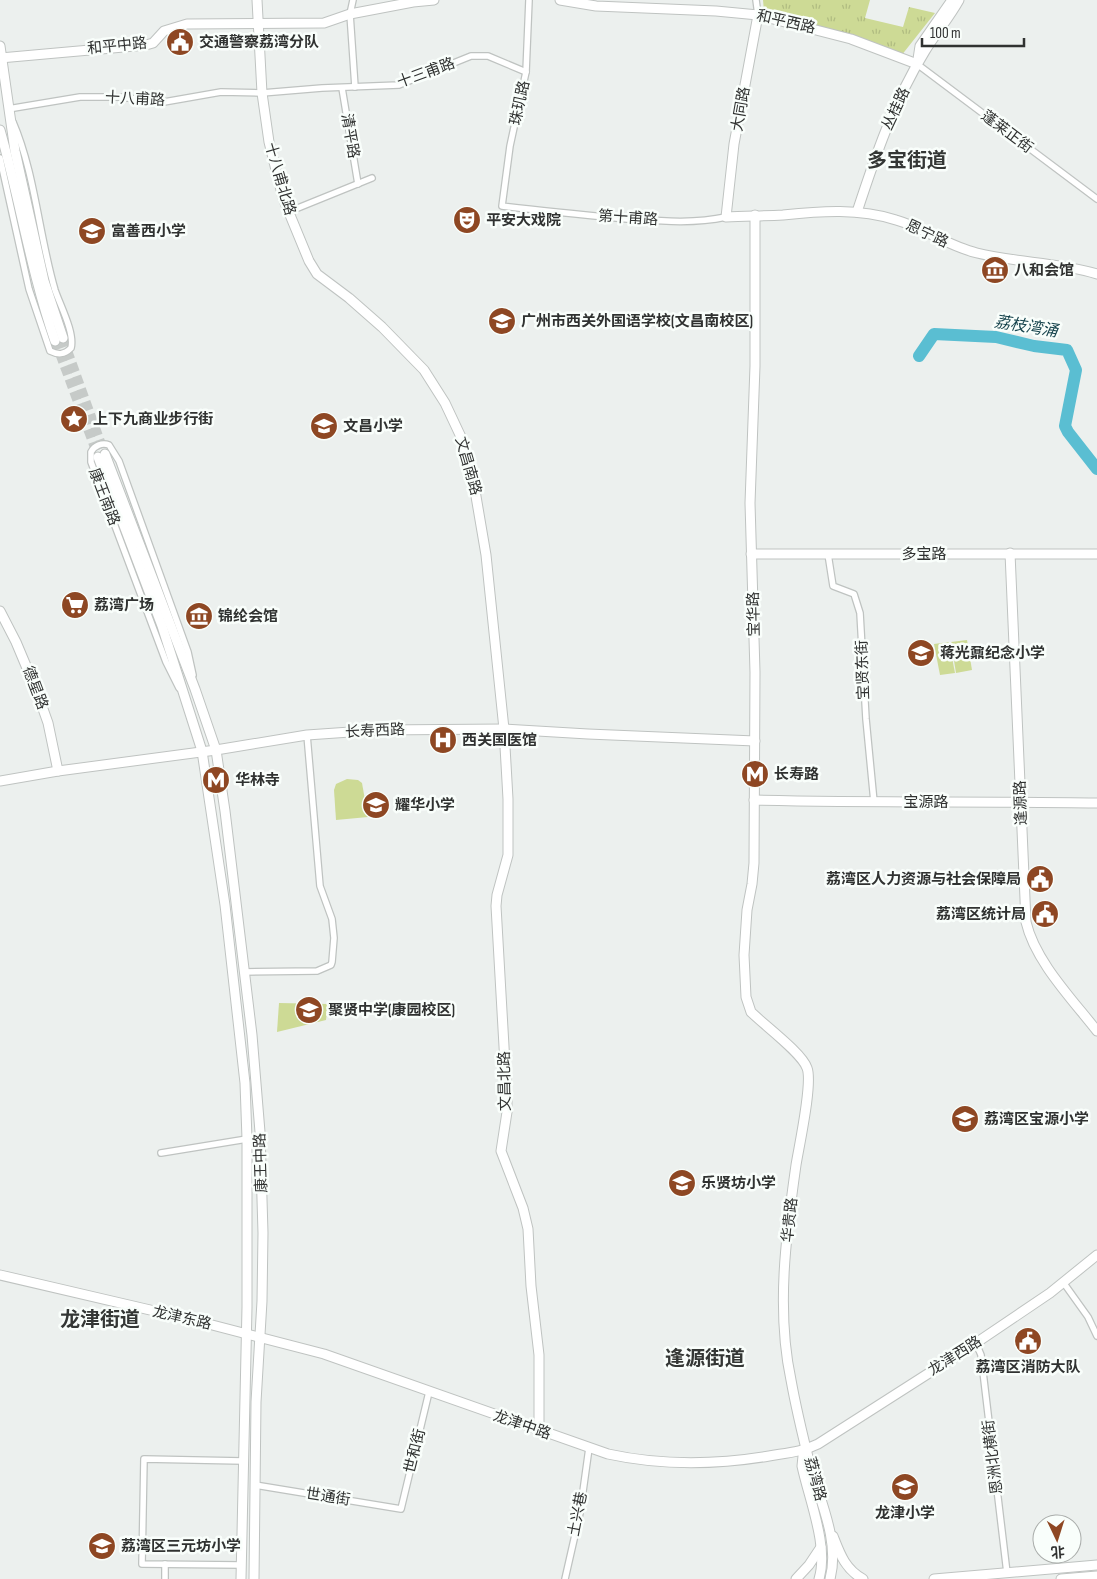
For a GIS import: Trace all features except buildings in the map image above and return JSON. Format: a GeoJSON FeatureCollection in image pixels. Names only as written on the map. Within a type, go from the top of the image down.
{"type":"FeatureCollection","features":[{"type":"Feature","properties":{"kind":"street","name":"十八甫北路"},"geometry":{"type":"LineString","coordinates":[[257,0],[262,93],[269,142],[278,182],[288,212],[309,261]]}},
{"type":"Feature","properties":{"kind":"street"},"geometry":{"type":"LineString","coordinates":[[352,0],[350,14],[355,86]]}},
{"type":"Feature","properties":{"kind":"street"},"geometry":{"type":"LineString","coordinates":[[258,22],[324,23],[350,14],[412,2],[434,0]]}},
{"type":"Feature","properties":{"kind":"street","name":"珠玑路"},"geometry":{"type":"LineString","coordinates":[[502,206],[510,146],[526,72],[529,0]]}},
{"type":"Feature","properties":{"kind":"street","name":"和平西路"},"geometry":{"type":"LineString","coordinates":[[560,0],[596,6],[700,10],[758,15],[851,39],[918,64]]}},
{"type":"Feature","properties":{"kind":"street","name":"大同路"},"geometry":{"type":"LineString","coordinates":[[726,218],[734,144],[758,15],[756,0]]}},
{"type":"Feature","properties":{"kind":"street","name":"丛桂路"},"geometry":{"type":"LineString","coordinates":[[918,64],[920,46],[950,3],[958,0]]}},
{"type":"Feature","properties":{"kind":"street","name":"丛桂路"},"geometry":{"type":"LineString","coordinates":[[857,212],[883,137],[918,64],[958,0]]}},
{"type":"Feature","properties":{"kind":"street","name":"和平中路"},"geometry":{"type":"LineString","coordinates":[[1,58],[146,45],[154,43],[164,31],[187,24],[258,22]]}},
{"type":"Feature","properties":{"kind":"street"},"geometry":{"type":"LineString","coordinates":[[0,46],[15,151],[59,339],[37,284],[0,130]]}},
{"type":"Feature","properties":{"kind":"street","name":"十三甫路"},"geometry":{"type":"LineString","coordinates":[[262,93],[355,86],[399,85],[471,56],[488,56],[526,72]]}},
{"type":"Feature","properties":{"kind":"street","name":"蓬莱正街"},"geometry":{"type":"LineString","coordinates":[[918,64],[1097,200]]}},
{"type":"Feature","properties":{"kind":"street","name":"清平路"},"geometry":{"type":"LineString","coordinates":[[342,88],[358,184]]}},
{"type":"Feature","properties":{"kind":"street","name":"十八甫路"},"geometry":{"type":"LineString","coordinates":[[8,108],[80,97],[119,97],[164,102],[212,93],[262,93]]}},
{"type":"Feature","properties":{"kind":"street"},"geometry":{"type":"LineString","coordinates":[[0,158],[34,310],[50,351],[63,354],[71,348],[72,336],[50,269],[21,143],[8,108]]}},
{"type":"Feature","properties":{"kind":"street"},"geometry":{"type":"LineString","coordinates":[[288,212],[372,178]]}},
{"type":"Feature","properties":{"kind":"street","name":"第十甫路"},"geometry":{"type":"LineString","coordinates":[[502,206],[576,215],[668,221],[710,221],[755,215]]}},
{"type":"Feature","properties":{"kind":"street","name":"恩宁路"},"geometry":{"type":"LineString","coordinates":[[755,215],[780,215],[818,211],[857,212],[908,223],[954,246],[974,252],[994,257],[1063,266],[1097,274]]}},
{"type":"Feature","properties":{"kind":"street","name":"宝华路"},"geometry":{"type":"LineString","coordinates":[[751,1012],[746,997],[744,955],[747,910],[753,876],[755,672],[750,491],[756,354],[755,215]]}},
{"type":"Feature","properties":{"kind":"street","name":"文昌南路"},"geometry":{"type":"LineString","coordinates":[[309,261],[317,274],[349,298],[382,327],[424,370],[439,392],[460,436],[475,481],[484,539],[504,728]]}},
{"type":"Feature","properties":{"kind":"street","name":"康王南路"},"geometry":{"type":"LineString","coordinates":[[182,692],[166,662],[91,462],[91,452],[100,444],[109,444],[119,461],[188,652],[195,689]]}},
{"type":"Feature","properties":{"kind":"street","name":"康王南路"},"geometry":{"type":"LineString","coordinates":[[202,752],[164,631],[102,455],[195,689],[216,750]]}},
{"type":"Feature","properties":{"kind":"street","name":"多宝路"},"geometry":{"type":"LineString","coordinates":[[751,554],[1097,554]]}},
{"type":"Feature","properties":{"kind":"street","name":"宝贤东街"},"geometry":{"type":"LineString","coordinates":[[828,554],[833,586],[854,594],[860,612],[865,709],[874,802]]}},
{"type":"Feature","properties":{"kind":"street","name":"逢源路"},"geometry":{"type":"LineString","coordinates":[[1010,554],[1027,929],[1045,964],[1097,1030]]}},
{"type":"Feature","properties":{"kind":"street","name":"德星路"},"geometry":{"type":"LineString","coordinates":[[0,611],[16,642],[37,692],[48,723],[58,770]]}},
{"type":"Feature","properties":{"kind":"street","name":"长寿西路"},"geometry":{"type":"LineString","coordinates":[[0,781],[58,770],[202,752],[307,735],[379,730],[504,728],[588,734],[755,741]]}},
{"type":"Feature","properties":{"kind":"street","name":"文昌北路"},"geometry":{"type":"LineString","coordinates":[[504,728],[509,843],[496,906],[506,1099],[501,1152],[523,1208],[528,1229],[531,1286],[539,1355],[539,1430]]}},
{"type":"Feature","properties":{"kind":"street"},"geometry":{"type":"LineString","coordinates":[[244,972],[317,971],[331,965],[332,962],[334,938],[332,919],[320,886],[307,735]]}},
{"type":"Feature","properties":{"kind":"street","name":"康王中路"},"geometry":{"type":"LineString","coordinates":[[216,750],[254,1053],[260,1140],[263,1233],[254,1579]]}},
{"type":"Feature","properties":{"kind":"street","name":"康王中路"},"geometry":{"type":"LineString","coordinates":[[202,752],[225,905],[244,1083],[247,1139],[248,1218],[241,1579]]}},
{"type":"Feature","properties":{"kind":"street","name":"宝源路"},"geometry":{"type":"LineString","coordinates":[[754,800],[1097,803]]}},
{"type":"Feature","properties":{"kind":"street","name":"华贵路"},"geometry":{"type":"LineString","coordinates":[[751,1012],[801,1059],[808,1071],[807,1094],[788,1229],[784,1297],[787,1362],[807,1450]]}},
{"type":"Feature","properties":{"kind":"street"},"geometry":{"type":"LineString","coordinates":[[161,1153],[247,1139]]}},
{"type":"Feature","properties":{"kind":"street","name":"龙津西路"},"geometry":{"type":"LineString","coordinates":[[807,1450],[976,1343],[1050,1293],[1097,1255]]}},
{"type":"Feature","properties":{"kind":"street","name":"龙津东路"},"geometry":{"type":"LineString","coordinates":[[0,1275],[246,1334]]}},
{"type":"Feature","properties":{"kind":"street"},"geometry":{"type":"LineString","coordinates":[[1063,1282],[1094,1323],[1097,1336]]}},
{"type":"Feature","properties":{"kind":"street","name":"龙津中路"},"geometry":{"type":"LineString","coordinates":[[246,1334],[324,1354],[589,1448],[628,1458],[674,1463],[738,1461],[807,1450]]}},
{"type":"Feature","properties":{"kind":"street","name":"恩洲北横街"},"geometry":{"type":"LineString","coordinates":[[976,1343],[981,1355],[1007,1572]]}},
{"type":"Feature","properties":{"kind":"street","name":"世和街"},"geometry":{"type":"LineString","coordinates":[[401,1509],[429,1392]]}},
{"type":"Feature","properties":{"kind":"street","name":"土兴巷"},"geometry":{"type":"LineString","coordinates":[[565,1579],[580,1513],[589,1448]]}},
{"type":"Feature","properties":{"kind":"street","name":"荔湾路"},"geometry":{"type":"LineString","coordinates":[[807,1450],[825,1514],[831,1546],[832,1564],[830,1579]]}},
{"type":"Feature","properties":{"kind":"street","name":"荔湾路"},"geometry":{"type":"LineString","coordinates":[[807,1450],[803,1456],[802,1466],[821,1546],[822,1567],[819,1579]]}},
{"type":"Feature","properties":{"kind":"street"},"geometry":{"type":"LineString","coordinates":[[241,1565],[142,1564],[144,1459],[243,1461]]}},
{"type":"Feature","properties":{"kind":"street","name":"世通街"},"geometry":{"type":"LineString","coordinates":[[255,1485],[401,1509]]}},
{"type":"Feature","properties":{"kind":"street"},"geometry":{"type":"LineString","coordinates":[[825,1514],[846,1566],[863,1579]]}},
{"type":"Feature","properties":{"kind":"street"},"geometry":{"type":"LineString","coordinates":[[796,1579],[809,1565],[821,1546]]}},
{"type":"Feature","properties":{"kind":"street"},"geometry":{"type":"LineString","coordinates":[[165,1564],[165,1579]]}},
{"type":"Feature","properties":{"kind":"street"},"geometry":{"type":"LineString","coordinates":[[934,1579],[1097,1565]]}},
{"type":"Feature","properties":{"kind":"street"},"geometry":{"type":"LineString","coordinates":[[1061,1579],[1097,1576]]}},
{"type":"Feature","properties":{"kind":"green space"},"geometry":{"type":"Polygon","coordinates":[[[763,0],[870,0],[865,18],[903,27],[909,7],[935,13],[901,56],[846,34],[764,11],[763,0]]]}},
{"type":"Feature","properties":{"kind":"green space"},"geometry":{"type":"Polygon","coordinates":[[[967,640],[972,670],[956,673],[951,642],[967,640]]]}},
{"type":"Feature","properties":{"kind":"green space"},"geometry":{"type":"Polygon","coordinates":[[[949,642],[955,673],[940,675],[934,644],[949,642]]]}},
{"type":"Feature","properties":{"kind":"green space"},"geometry":{"type":"Polygon","coordinates":[[[347,779],[358,780],[362,783],[368,817],[336,820],[334,790],[336,784],[347,779]]]}},
{"type":"Feature","properties":{"kind":"green space"},"geometry":{"type":"Polygon","coordinates":[[[279,1003],[328,1004],[326,1020],[277,1032],[279,1003]]]}},
{"type":"Feature","properties":{"kind":"waterway","name":"荔枝湾涌"},"geometry":{"type":"LineString","coordinates":[[919,356],[934,334],[996,337],[1034,346],[1067,350],[1076,370],[1065,426],[1097,469]]}},
{"type":"Feature","properties":{"kind":"tunnel"},"geometry":{"type":"LineString","coordinates":[[63,338],[105,454]]}},
{"type":"Feature","properties":{"kind":"tunnel"},"geometry":{"type":"LineString","coordinates":[[55,341],[98,457]]}},
{"type":"Feature","properties":{"kind":"place","name":"交通警察荔湾分队"},"geometry":{"type":"Point","coordinates":[180,42]}},
{"type":"Feature","properties":{"kind":"place","name":"平安大戏院"},"geometry":{"type":"Point","coordinates":[467,220]}},
{"type":"Feature","properties":{"kind":"place","name":"富善西小学"},"geometry":{"type":"Point","coordinates":[92,231]}},
{"type":"Feature","properties":{"kind":"place","name":"八和会馆"},"geometry":{"type":"Point","coordinates":[995,270]}},
{"type":"Feature","properties":{"kind":"place","name":"广州市西关外国语学校(文昌南校区)"},"geometry":{"type":"Point","coordinates":[502,321]}},
{"type":"Feature","properties":{"kind":"place","name":"上下九商业步行街"},"geometry":{"type":"Point","coordinates":[74,419]}},
{"type":"Feature","properties":{"kind":"place","name":"文昌小学"},"geometry":{"type":"Point","coordinates":[324,426]}},
{"type":"Feature","properties":{"kind":"place","name":"荔湾广场"},"geometry":{"type":"Point","coordinates":[75,605]}},
{"type":"Feature","properties":{"kind":"place","name":"锦纶会馆"},"geometry":{"type":"Point","coordinates":[199,616]}},
{"type":"Feature","properties":{"kind":"place","name":"蒋光鼐纪念小学"},"geometry":{"type":"Point","coordinates":[921,653]}},
{"type":"Feature","properties":{"kind":"place","name":"西关国医馆"},"geometry":{"type":"Point","coordinates":[443,740]}},
{"type":"Feature","properties":{"kind":"place","name":"长寿路"},"geometry":{"type":"Point","coordinates":[755,774]}},
{"type":"Feature","properties":{"kind":"place","name":"华林寺"},"geometry":{"type":"Point","coordinates":[216,780]}},
{"type":"Feature","properties":{"kind":"place","name":"耀华小学"},"geometry":{"type":"Point","coordinates":[376,805]}},
{"type":"Feature","properties":{"kind":"place","name":"荔湾区人力资源与社会保障局"},"geometry":{"type":"Point","coordinates":[1040,879]}},
{"type":"Feature","properties":{"kind":"place","name":"荔湾区统计局"},"geometry":{"type":"Point","coordinates":[1045,914]}},
{"type":"Feature","properties":{"kind":"place","name":"聚贤中学(康园校区)"},"geometry":{"type":"Point","coordinates":[309,1010]}},
{"type":"Feature","properties":{"kind":"place","name":"荔湾区宝源小学"},"geometry":{"type":"Point","coordinates":[965,1119]}},
{"type":"Feature","properties":{"kind":"place","name":"乐贤坊小学"},"geometry":{"type":"Point","coordinates":[682,1183]}},
{"type":"Feature","properties":{"kind":"place","name":"荔湾区消防大队"},"geometry":{"type":"Point","coordinates":[1028,1341]}},
{"type":"Feature","properties":{"kind":"place","name":"龙津小学"},"geometry":{"type":"Point","coordinates":[905,1487]}},
{"type":"Feature","properties":{"kind":"place","name":"荔湾区三元坊小学"},"geometry":{"type":"Point","coordinates":[102,1546]}},
{"type":"Feature","properties":{"kind":"district","name":"多宝街道"},"geometry":{"type":"Point","coordinates":[907,161]}},
{"type":"Feature","properties":{"kind":"district","name":"龙津街道"},"geometry":{"type":"Point","coordinates":[100,1320]}},
{"type":"Feature","properties":{"kind":"district","name":"逢源街道"},"geometry":{"type":"Point","coordinates":[705,1359]}}]}
